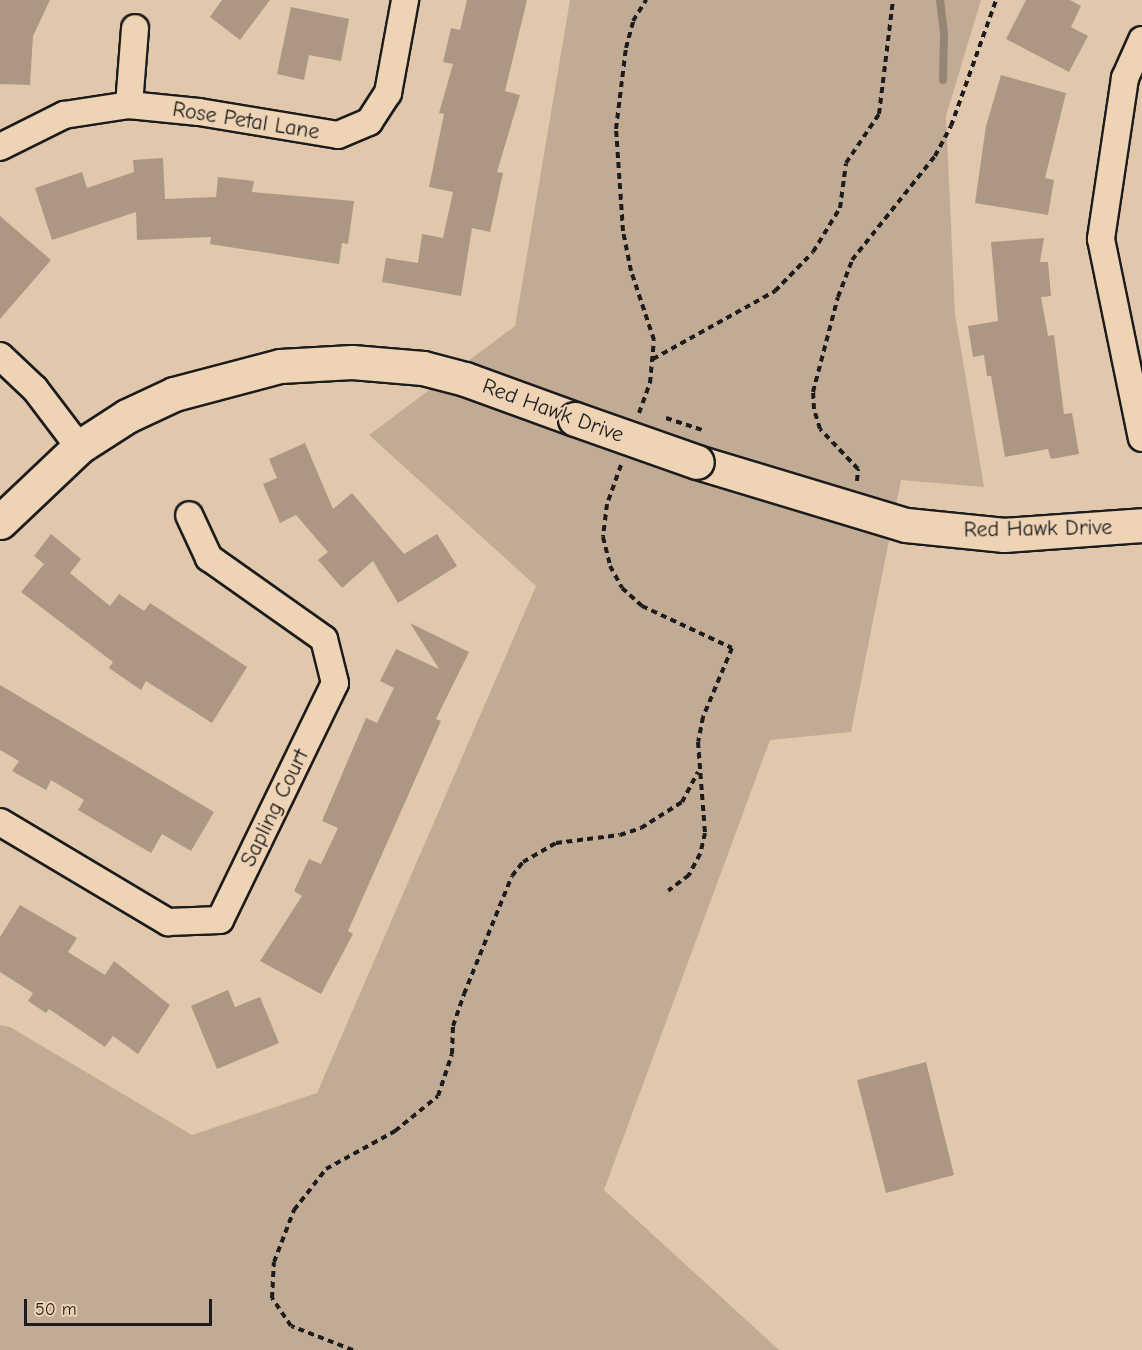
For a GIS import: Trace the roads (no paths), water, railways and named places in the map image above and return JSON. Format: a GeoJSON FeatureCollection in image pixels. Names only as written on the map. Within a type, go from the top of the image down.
{"type":"FeatureCollection","features":[{"type":"Feature","properties":{"kind":"street","name":"Rose Petal Lane"},"geometry":{"type":"LineString","coordinates":[[0,147],[64,115],[129,105],[199,112],[338,135],[369,123],[387,93],[405,0]]}},
{"type":"Feature","properties":{"kind":"street"},"geometry":{"type":"LineString","coordinates":[[129,105],[135,28]]}},
{"type":"Feature","properties":{"kind":"street"},"geometry":{"type":"LineString","coordinates":[[1142,40],[1125,78],[1101,239],[1142,438]]}},
{"type":"Feature","properties":{"kind":"street"},"geometry":{"type":"LineString","coordinates":[[0,356],[35,388],[79,447]]}},
{"type":"Feature","properties":{"kind":"street","name":"Red Hawk Drive"},"geometry":{"type":"LineString","coordinates":[[0,522],[79,447],[127,416],[174,394],[238,374],[310,363],[423,368],[465,379],[697,462],[906,525],[1004,535],[1142,525]]}},
{"type":"Feature","properties":{"kind":"street","name":"Sapling Court"},"geometry":{"type":"LineString","coordinates":[[0,822],[168,922],[220,920],[335,682],[324,639],[209,558],[189,515]]}},
{"type":"Feature","properties":{"kind":"waterway"},"geometry":{"type":"LineString","coordinates":[[940,0],[944,34],[943,80]]}}]}
